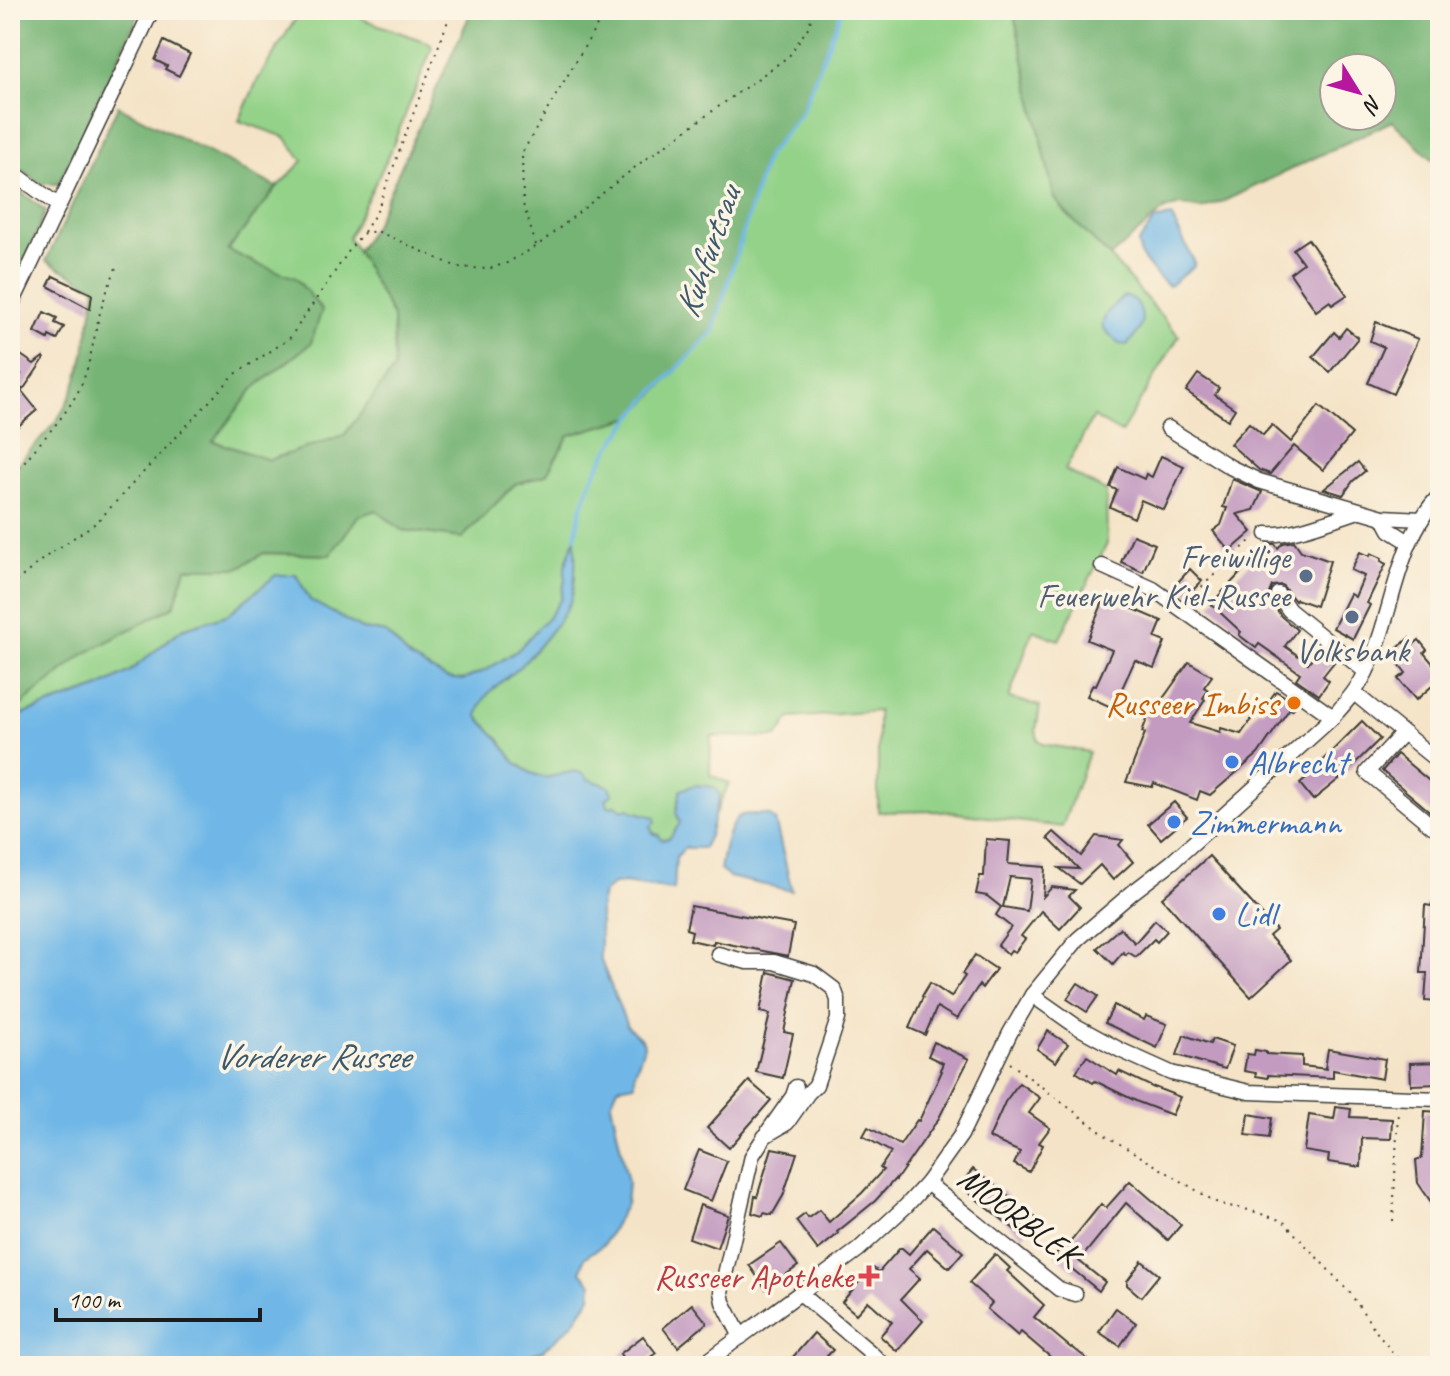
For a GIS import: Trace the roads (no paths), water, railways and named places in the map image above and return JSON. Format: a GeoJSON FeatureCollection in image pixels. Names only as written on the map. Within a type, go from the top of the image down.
{"type":"FeatureCollection","features":[{"type":"Feature","properties":{"kind":"street"},"geometry":{"type":"LineString","coordinates":[[10,308],[152,10]]}},
{"type":"Feature","properties":{"kind":"street"},"geometry":{"type":"LineString","coordinates":[[10,170],[59,206]]}},
{"type":"Feature","properties":{"kind":"street"},"geometry":{"type":"LineString","coordinates":[[1168,428],[1230,467],[1259,481],[1383,517],[1422,519]]}},
{"type":"Feature","properties":{"kind":"street"},"geometry":{"type":"LineString","coordinates":[[701,1366],[886,1226],[927,1183],[961,1135],[1010,1033],[1032,995],[1078,939],[1172,862],[1333,717],[1354,693],[1378,644],[1409,542],[1440,495]]}},
{"type":"Feature","properties":{"kind":"street"},"geometry":{"type":"LineString","coordinates":[[1267,534],[1291,532],[1361,511]]}},
{"type":"Feature","properties":{"kind":"street"},"geometry":{"type":"LineString","coordinates":[[1383,517],[1390,530],[1409,542]]}},
{"type":"Feature","properties":{"kind":"street"},"geometry":{"type":"LineString","coordinates":[[1102,566],[1153,589],[1333,717]]}},
{"type":"Feature","properties":{"kind":"street"},"geometry":{"type":"LineString","coordinates":[[1278,594],[1289,610],[1366,672]]}},
{"type":"Feature","properties":{"kind":"street"},"geometry":{"type":"LineString","coordinates":[[1354,693],[1440,763]]}},
{"type":"Feature","properties":{"kind":"street"},"geometry":{"type":"LineString","coordinates":[[1403,733],[1367,772],[1432,826]]}},
{"type":"Feature","properties":{"kind":"street"},"geometry":{"type":"LineString","coordinates":[[718,954],[747,962],[774,962],[814,974],[834,989],[838,1000],[838,1019],[816,1085],[787,1123],[765,1136]]}},
{"type":"Feature","properties":{"kind":"street"},"geometry":{"type":"LineString","coordinates":[[1032,995],[1076,1026],[1171,1073],[1249,1092],[1440,1099]]}},
{"type":"Feature","properties":{"kind":"street"},"geometry":{"type":"LineString","coordinates":[[741,1337],[721,1292],[752,1156],[796,1087]]}},
{"type":"Feature","properties":{"kind":"street","name":"MOORBLEK"},"geometry":{"type":"LineString","coordinates":[[927,1183],[1059,1289],[1075,1294]]}},
{"type":"Feature","properties":{"kind":"street"},"geometry":{"type":"LineString","coordinates":[[800,1293],[884,1366]]}},
{"type":"Feature","properties":{"kind":"water"},"geometry":{"type":"Polygon","coordinates":[[[1171,216],[1194,266],[1169,286],[1141,256],[1138,243],[1155,220],[1171,216]]]}},
{"type":"Feature","properties":{"kind":"water"},"geometry":{"type":"Polygon","coordinates":[[[1124,296],[1134,300],[1142,318],[1139,331],[1127,345],[1119,344],[1103,328],[1106,315],[1124,296]]]}},
{"type":"Feature","properties":{"kind":"water","name":"Vorderer Russee"},"geometry":{"type":"Polygon","coordinates":[[[575,537],[574,584],[568,606],[532,654],[487,695],[478,717],[515,762],[531,773],[545,778],[575,771],[608,786],[613,794],[606,799],[608,806],[615,804],[622,810],[630,808],[654,817],[656,822],[651,826],[652,832],[663,840],[670,838],[680,823],[676,813],[681,790],[695,785],[714,787],[720,795],[703,848],[685,848],[676,857],[674,890],[624,883],[614,884],[603,893],[600,958],[627,1026],[643,1041],[644,1046],[635,1073],[635,1084],[618,1087],[611,1103],[628,1182],[626,1204],[604,1244],[584,1258],[581,1272],[592,1284],[591,1297],[572,1325],[542,1351],[526,1356],[523,1366],[10,1366],[10,719],[98,688],[129,672],[182,629],[227,615],[276,575],[296,575],[310,600],[362,629],[386,633],[410,658],[446,678],[463,680],[518,650],[550,615],[561,599],[565,567],[575,537]]]}},
{"type":"Feature","properties":{"kind":"water"},"geometry":{"type":"Polygon","coordinates":[[[742,815],[769,815],[775,820],[792,891],[729,877],[720,870],[733,824],[742,815]]]}},
{"type":"Feature","properties":{"kind":"waterway","name":"Kuhfurtsau"},"geometry":{"type":"LineString","coordinates":[[575,537],[592,478],[610,447],[650,396],[713,332],[766,157],[801,113],[842,10]]}},
{"type":"Feature","properties":{"kind":"place","name":"Freiwillige Feuerwehr Kiel-Russee"},"geometry":{"type":"Point","coordinates":[1306,576]}},
{"type":"Feature","properties":{"kind":"place","name":"Volksbank"},"geometry":{"type":"Point","coordinates":[1352,617]}},
{"type":"Feature","properties":{"kind":"place","name":"Russeer Imbiss"},"geometry":{"type":"Point","coordinates":[1294,703]}},
{"type":"Feature","properties":{"kind":"place","name":"Albrecht"},"geometry":{"type":"Point","coordinates":[1232,762]}},
{"type":"Feature","properties":{"kind":"place","name":"Zimmermann"},"geometry":{"type":"Point","coordinates":[1174,822]}},
{"type":"Feature","properties":{"kind":"place","name":"Lidl"},"geometry":{"type":"Point","coordinates":[1219,914]}},
{"type":"Feature","properties":{"kind":"place","name":"Russeer Apotheke"},"geometry":{"type":"Point","coordinates":[869,1276]}}]}
